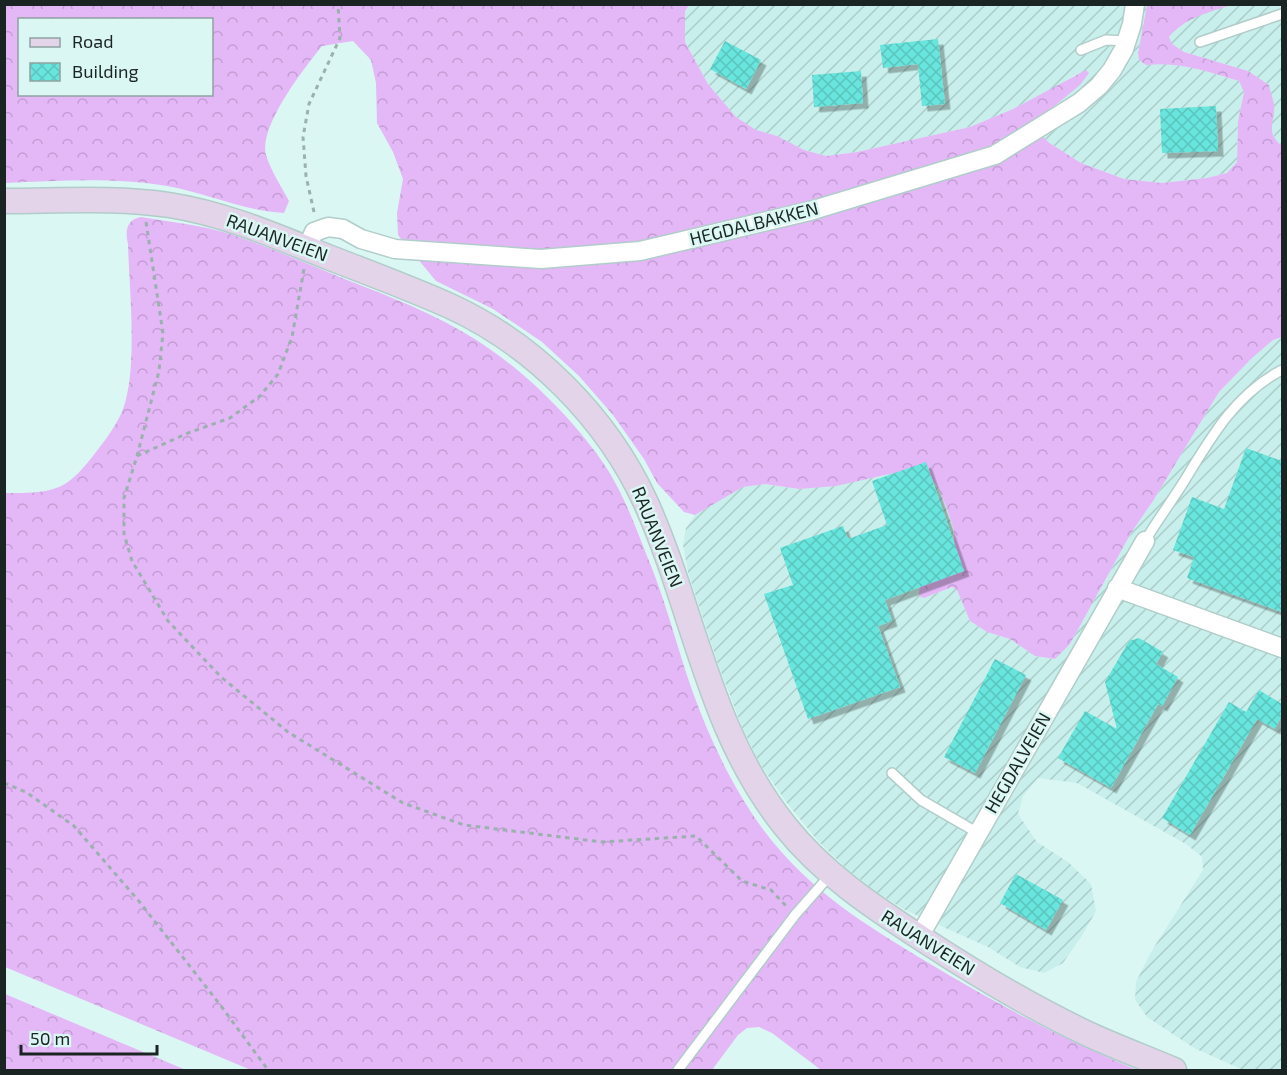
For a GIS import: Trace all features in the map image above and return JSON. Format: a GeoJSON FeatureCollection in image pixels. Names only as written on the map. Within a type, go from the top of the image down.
{"type":"FeatureCollection","features":[{"type":"Feature","properties":{"kind":"main road","name":"RAUANVEIEN"},"geometry":{"type":"LineString","coordinates":[[4,201],[142,203],[188,208],[260,230],[310,240],[452,307],[486,326],[530,357],[580,404],[620,456],[645,502],[661,540],[724,724],[742,762],[769,805],[801,845],[831,874],[873,908],[958,963],[1044,1012],[1174,1071]]}},
{"type":"Feature","properties":{"kind":"street","name":"HEGDALBAKKEN"},"geometry":{"type":"LineString","coordinates":[[310,240],[328,227],[343,229],[361,238],[395,249],[541,258],[640,251],[810,211],[995,155],[1079,103],[1112,70],[1127,41],[1135,4]]}},
{"type":"Feature","properties":{"kind":"street","name":"HEGDALVEIEN"},"geometry":{"type":"LineString","coordinates":[[919,937],[1145,541]]}},
{"type":"Feature","properties":{"kind":"street"},"geometry":{"type":"LineString","coordinates":[[1117,588],[1282,648]]}},
{"type":"Feature","properties":{"kind":"lane"},"geometry":{"type":"LineString","coordinates":[[1200,42],[1282,14]]}},
{"type":"Feature","properties":{"kind":"lane"},"geometry":{"type":"LineString","coordinates":[[1081,50],[1106,40],[1127,41]]}},
{"type":"Feature","properties":{"kind":"lane"},"geometry":{"type":"LineString","coordinates":[[1145,541],[1218,426],[1247,394],[1271,375],[1282,370]]}},
{"type":"Feature","properties":{"kind":"lane"},"geometry":{"type":"LineString","coordinates":[[892,773],[921,800],[978,833]]}},
{"type":"Feature","properties":{"kind":"lane"},"geometry":{"type":"LineString","coordinates":[[678,1071],[795,915],[831,874]]}},
{"type":"Feature","properties":{"kind":"path"},"geometry":{"type":"LineString","coordinates":[[137,456],[188,433],[230,418],[260,396],[278,374],[292,337],[314,211],[306,176],[303,137],[309,104],[340,38],[338,4]]}},
{"type":"Feature","properties":{"kind":"path"},"geometry":{"type":"LineString","coordinates":[[142,203],[163,333],[159,371],[124,498],[124,534],[132,561],[168,621],[221,677],[288,732],[403,803],[464,825],[602,842],[696,836],[742,881],[771,890],[795,915]]}},
{"type":"Feature","properties":{"kind":"path"},"geometry":{"type":"LineString","coordinates":[[4,783],[26,792],[74,826],[145,909],[221,1006],[268,1071]]}},
{"type":"Feature","properties":{"kind":"shaded area"},"geometry":{"type":"Polygon","coordinates":[[[689,4],[1147,5],[1138,53],[1139,60],[1146,65],[1159,63],[1191,67],[1239,81],[1244,92],[1238,121],[1237,162],[1227,173],[1207,178],[1162,183],[1124,179],[1081,163],[1048,142],[1040,133],[1046,113],[1059,103],[1076,74],[1013,109],[970,127],[857,152],[826,156],[804,150],[777,136],[756,131],[736,117],[708,84],[685,42],[685,11],[689,4]]]}},
{"type":"Feature","properties":{"kind":"shaded area"},"geometry":{"type":"Polygon","coordinates":[[[1231,5],[1282,5],[1282,146],[1276,141],[1271,129],[1274,107],[1248,71],[1184,52],[1171,44],[1169,37],[1177,28],[1197,16],[1231,5]]]}},
{"type":"Feature","properties":{"kind":"shaded area"},"geometry":{"type":"Polygon","coordinates":[[[1282,337],[1282,1070],[1243,1070],[1194,1048],[1147,1017],[1135,1000],[1136,982],[1151,952],[1203,870],[1202,857],[1186,844],[1077,783],[1038,778],[1023,796],[1018,814],[1037,842],[1068,862],[1091,884],[1096,911],[1063,963],[1044,973],[1020,967],[988,947],[905,910],[875,891],[847,869],[818,841],[787,803],[760,764],[742,727],[718,664],[688,572],[683,545],[686,528],[695,515],[743,487],[765,484],[799,489],[894,473],[929,477],[938,485],[952,524],[954,540],[924,598],[952,587],[957,590],[970,621],[987,632],[1010,639],[1035,656],[1055,659],[1070,644],[1131,533],[1219,392],[1251,359],[1273,340],[1282,337]]]}},
{"type":"Feature","properties":{"kind":"green space"},"geometry":{"type":"Polygon","coordinates":[[[4,5],[689,5],[685,11],[685,42],[708,84],[736,117],[756,130],[777,136],[804,150],[826,156],[857,152],[970,127],[1013,109],[1086,70],[1089,73],[1080,85],[1046,113],[1040,133],[1048,142],[1081,163],[1124,179],[1162,183],[1207,178],[1227,173],[1237,162],[1238,121],[1244,92],[1239,81],[1182,66],[1146,65],[1139,60],[1138,53],[1147,5],[1232,5],[1190,20],[1169,37],[1172,44],[1184,52],[1248,71],[1269,85],[1274,105],[1273,136],[1282,146],[1282,337],[1273,340],[1251,359],[1219,392],[1131,533],[1070,644],[1055,659],[1035,656],[1010,639],[987,632],[970,621],[957,590],[952,587],[924,598],[919,596],[923,581],[947,555],[954,541],[952,525],[942,495],[929,476],[894,473],[836,486],[799,489],[765,484],[743,487],[695,515],[684,512],[657,483],[644,459],[613,415],[579,376],[542,342],[493,309],[436,281],[398,235],[397,213],[403,179],[393,152],[377,123],[376,83],[371,60],[353,41],[322,46],[285,98],[269,129],[265,143],[266,155],[289,201],[284,213],[254,209],[167,186],[126,181],[5,183],[4,5]]]}},
{"type":"Feature","properties":{"kind":"green space"},"geometry":{"type":"Polygon","coordinates":[[[141,217],[230,234],[421,310],[474,339],[521,373],[550,399],[576,428],[599,457],[616,484],[653,571],[706,727],[753,816],[783,853],[801,872],[840,905],[904,948],[1030,1020],[1137,1070],[821,1070],[772,1033],[759,1027],[747,1028],[738,1035],[712,1070],[251,1070],[5,967],[4,493],[46,491],[69,481],[93,456],[121,414],[127,397],[131,355],[127,231],[132,221],[141,217]]]}},
{"type":"Feature","properties":{"kind":"green space"},"geometry":{"type":"Polygon","coordinates":[[[5,994],[186,1070],[5,1070],[5,994]]]}},
{"type":"Feature","properties":{"kind":"building"},"geometry":{"type":"Polygon","coordinates":[[[938,39],[945,104],[922,106],[918,64],[883,68],[880,45],[938,39]]]}},
{"type":"Feature","properties":{"kind":"building"},"geometry":{"type":"Polygon","coordinates":[[[725,41],[761,60],[746,89],[710,69],[725,41]]]}},
{"type":"Feature","properties":{"kind":"building"},"geometry":{"type":"Polygon","coordinates":[[[861,71],[863,103],[814,107],[812,75],[861,71]]]}},
{"type":"Feature","properties":{"kind":"building"},"geometry":{"type":"Polygon","coordinates":[[[1216,106],[1218,151],[1162,153],[1160,109],[1216,106]]]}},
{"type":"Feature","properties":{"kind":"building"},"geometry":{"type":"Polygon","coordinates":[[[1246,448],[1282,461],[1282,612],[1187,578],[1194,557],[1173,550],[1192,497],[1224,509],[1246,448]]]}},
{"type":"Feature","properties":{"kind":"building"},"geometry":{"type":"Polygon","coordinates":[[[926,462],[964,571],[885,600],[892,621],[878,626],[900,687],[808,719],[764,594],[793,585],[780,548],[843,526],[848,539],[887,525],[872,481],[926,462]]]}},
{"type":"Feature","properties":{"kind":"building"},"geometry":{"type":"Polygon","coordinates":[[[1139,638],[1163,652],[1156,664],[1178,677],[1162,706],[1158,704],[1111,788],[1058,758],[1085,711],[1117,729],[1105,682],[1129,641],[1139,638]]]}},
{"type":"Feature","properties":{"kind":"building"},"geometry":{"type":"Polygon","coordinates":[[[995,659],[1026,675],[975,773],[944,757],[995,659]]]}},
{"type":"Feature","properties":{"kind":"building"},"geometry":{"type":"Polygon","coordinates":[[[1259,690],[1282,704],[1282,715],[1275,729],[1257,719],[1190,835],[1162,818],[1229,702],[1246,712],[1259,690]]]}},
{"type":"Feature","properties":{"kind":"building"},"geometry":{"type":"Polygon","coordinates":[[[1016,874],[1063,900],[1046,930],[1000,903],[1016,874]]]}}]}
